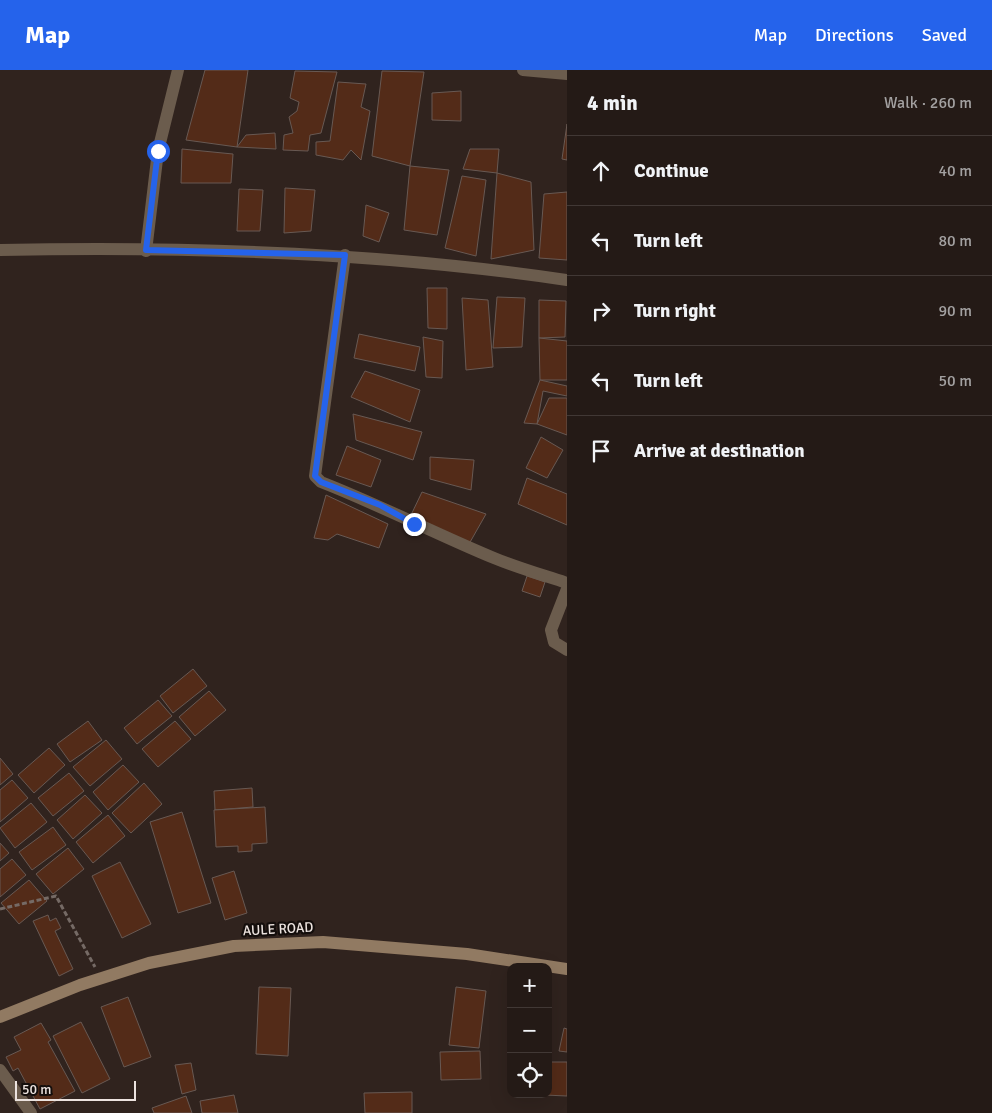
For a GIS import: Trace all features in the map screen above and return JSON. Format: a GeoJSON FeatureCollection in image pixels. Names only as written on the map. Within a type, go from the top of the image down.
{"type":"FeatureCollection","features":[{"type":"Feature","properties":{"kind":"street"},"geometry":{"type":"LineString","coordinates":[[146,250],[158,151],[178,70]]}},
{"type":"Feature","properties":{"kind":"street"},"geometry":{"type":"LineString","coordinates":[[523,70],[567,74]]}},
{"type":"Feature","properties":{"kind":"street"},"geometry":{"type":"LineString","coordinates":[[0,250],[91,249],[345,255],[446,263],[567,280]]}},
{"type":"Feature","properties":{"kind":"street"},"geometry":{"type":"LineString","coordinates":[[345,255],[315,476],[321,482],[380,505],[414,524],[496,559],[567,583]]}},
{"type":"Feature","properties":{"kind":"street"},"geometry":{"type":"LineString","coordinates":[[567,589],[551,630],[554,642],[567,650]]}},
{"type":"Feature","properties":{"kind":"street","name":"AULE ROAD"},"geometry":{"type":"LineString","coordinates":[[0,1016],[149,962],[234,946],[323,942],[467,954],[567,969]]}},
{"type":"Feature","properties":{"kind":"street"},"geometry":{"type":"LineString","coordinates":[[0,1070],[31,1113]]}},
{"type":"Feature","properties":{"kind":"path"},"geometry":{"type":"LineString","coordinates":[[0,909],[56,896],[101,978]]}},
{"type":"Feature","properties":{"kind":"building"},"geometry":{"type":"Polygon","coordinates":[[[205,70],[248,70],[237,147],[186,140],[205,70]]]}},
{"type":"Feature","properties":{"kind":"building"},"geometry":{"type":"Polygon","coordinates":[[[295,71],[337,72],[321,133],[310,135],[308,151],[283,150],[284,135],[293,133],[289,117],[297,111],[299,102],[290,98],[295,71]]]}},
{"type":"Feature","properties":{"kind":"building"},"geometry":{"type":"Polygon","coordinates":[[[382,71],[424,72],[410,166],[372,156],[382,71]]]}},
{"type":"Feature","properties":{"kind":"building"},"geometry":{"type":"Polygon","coordinates":[[[338,82],[366,84],[361,107],[370,111],[361,160],[351,150],[343,160],[316,155],[316,142],[330,141],[338,82]]]}},
{"type":"Feature","properties":{"kind":"building"},"geometry":{"type":"Polygon","coordinates":[[[461,91],[461,121],[432,120],[432,93],[461,91]]]}},
{"type":"Feature","properties":{"kind":"building"},"geometry":{"type":"Polygon","coordinates":[[[567,124],[567,160],[562,159],[567,124]]]}},
{"type":"Feature","properties":{"kind":"building"},"geometry":{"type":"Polygon","coordinates":[[[275,133],[276,149],[237,147],[246,135],[275,133]]]}},
{"type":"Feature","properties":{"kind":"building"},"geometry":{"type":"Polygon","coordinates":[[[182,149],[233,154],[231,183],[181,183],[182,149]]]}},
{"type":"Feature","properties":{"kind":"building"},"geometry":{"type":"Polygon","coordinates":[[[470,149],[499,149],[497,173],[463,169],[470,149]]]}},
{"type":"Feature","properties":{"kind":"building"},"geometry":{"type":"Polygon","coordinates":[[[410,166],[449,170],[437,235],[404,230],[410,166]]]}},
{"type":"Feature","properties":{"kind":"building"},"geometry":{"type":"Polygon","coordinates":[[[497,173],[531,182],[534,250],[491,259],[497,173]]]}},
{"type":"Feature","properties":{"kind":"building"},"geometry":{"type":"Polygon","coordinates":[[[462,176],[486,180],[476,256],[445,248],[462,176]]]}},
{"type":"Feature","properties":{"kind":"building"},"geometry":{"type":"Polygon","coordinates":[[[285,188],[315,190],[311,231],[284,233],[285,188]]]}},
{"type":"Feature","properties":{"kind":"building"},"geometry":{"type":"Polygon","coordinates":[[[239,189],[263,190],[260,231],[237,231],[239,189]]]}},
{"type":"Feature","properties":{"kind":"building"},"geometry":{"type":"Polygon","coordinates":[[[567,192],[567,260],[539,258],[544,194],[567,192]]]}},
{"type":"Feature","properties":{"kind":"building"},"geometry":{"type":"Polygon","coordinates":[[[366,205],[389,213],[379,242],[363,236],[366,205]]]}},
{"type":"Feature","properties":{"kind":"building"},"geometry":{"type":"Polygon","coordinates":[[[427,288],[447,288],[447,329],[428,328],[427,288]]]}},
{"type":"Feature","properties":{"kind":"building"},"geometry":{"type":"Polygon","coordinates":[[[497,297],[525,298],[522,347],[493,348],[497,297]]]}},
{"type":"Feature","properties":{"kind":"building"},"geometry":{"type":"Polygon","coordinates":[[[462,298],[488,300],[493,367],[466,370],[462,298]]]}},
{"type":"Feature","properties":{"kind":"building"},"geometry":{"type":"Polygon","coordinates":[[[539,300],[566,301],[565,337],[539,338],[539,300]]]}},
{"type":"Feature","properties":{"kind":"building"},"geometry":{"type":"Polygon","coordinates":[[[359,334],[420,347],[415,371],[354,358],[359,334]]]}},
{"type":"Feature","properties":{"kind":"building"},"geometry":{"type":"Polygon","coordinates":[[[423,337],[443,341],[442,378],[426,377],[423,337]]]}},
{"type":"Feature","properties":{"kind":"building"},"geometry":{"type":"Polygon","coordinates":[[[539,338],[567,341],[567,380],[540,380],[539,338]]]}},
{"type":"Feature","properties":{"kind":"building"},"geometry":{"type":"Polygon","coordinates":[[[365,371],[420,390],[410,422],[351,397],[365,371]]]}},
{"type":"Feature","properties":{"kind":"building"},"geometry":{"type":"Polygon","coordinates":[[[540,380],[567,386],[567,396],[543,391],[537,424],[524,423],[540,380]]]}},
{"type":"Feature","properties":{"kind":"building"},"geometry":{"type":"Polygon","coordinates":[[[549,398],[567,398],[567,435],[537,424],[549,398]]]}},
{"type":"Feature","properties":{"kind":"building"},"geometry":{"type":"Polygon","coordinates":[[[353,414],[422,432],[413,460],[356,440],[353,414]]]}},
{"type":"Feature","properties":{"kind":"building"},"geometry":{"type":"Polygon","coordinates":[[[541,437],[563,450],[547,478],[526,468],[541,437]]]}},
{"type":"Feature","properties":{"kind":"building"},"geometry":{"type":"Polygon","coordinates":[[[347,446],[381,460],[371,487],[336,475],[347,446]]]}},
{"type":"Feature","properties":{"kind":"building"},"geometry":{"type":"Polygon","coordinates":[[[430,457],[474,460],[471,490],[430,479],[430,457]]]}},
{"type":"Feature","properties":{"kind":"building"},"geometry":{"type":"Polygon","coordinates":[[[527,478],[567,494],[567,525],[518,504],[527,478]]]}},
{"type":"Feature","properties":{"kind":"building"},"geometry":{"type":"Polygon","coordinates":[[[422,492],[486,514],[469,544],[411,515],[422,492]]]}},
{"type":"Feature","properties":{"kind":"building"},"geometry":{"type":"Polygon","coordinates":[[[326,495],[388,524],[379,548],[337,534],[328,540],[314,538],[326,495]]]}},
{"type":"Feature","properties":{"kind":"building"},"geometry":{"type":"Polygon","coordinates":[[[527,576],[545,582],[540,597],[522,591],[527,576]]]}},
{"type":"Feature","properties":{"kind":"building"},"geometry":{"type":"Polygon","coordinates":[[[193,669],[207,686],[173,713],[160,696],[193,669]]]}},
{"type":"Feature","properties":{"kind":"building"},"geometry":{"type":"Polygon","coordinates":[[[209,691],[226,710],[195,736],[179,717],[209,691]]]}},
{"type":"Feature","properties":{"kind":"building"},"geometry":{"type":"Polygon","coordinates":[[[158,700],[172,716],[137,744],[124,728],[158,700]]]}},
{"type":"Feature","properties":{"kind":"building"},"geometry":{"type":"Polygon","coordinates":[[[88,721],[102,740],[70,762],[57,744],[88,721]]]}},
{"type":"Feature","properties":{"kind":"building"},"geometry":{"type":"Polygon","coordinates":[[[175,721],[191,739],[158,767],[142,749],[175,721]]]}},
{"type":"Feature","properties":{"kind":"building"},"geometry":{"type":"Polygon","coordinates":[[[106,740],[122,759],[90,786],[73,767],[106,740]]]}},
{"type":"Feature","properties":{"kind":"building"},"geometry":{"type":"Polygon","coordinates":[[[49,748],[65,765],[34,793],[18,775],[49,748]]]}},
{"type":"Feature","properties":{"kind":"building"},"geometry":{"type":"Polygon","coordinates":[[[0,758],[13,774],[0,785],[0,758]]]}},
{"type":"Feature","properties":{"kind":"building"},"geometry":{"type":"Polygon","coordinates":[[[123,765],[139,782],[108,810],[93,792],[123,765]]]}},
{"type":"Feature","properties":{"kind":"building"},"geometry":{"type":"Polygon","coordinates":[[[69,773],[84,791],[53,816],[38,798],[69,773]]]}},
{"type":"Feature","properties":{"kind":"building"},"geometry":{"type":"Polygon","coordinates":[[[12,780],[28,798],[0,822],[0,790],[12,780]]]}},
{"type":"Feature","properties":{"kind":"building"},"geometry":{"type":"Polygon","coordinates":[[[144,783],[162,804],[131,833],[112,813],[144,783]]]}},
{"type":"Feature","properties":{"kind":"building"},"geometry":{"type":"Polygon","coordinates":[[[252,788],[253,807],[215,810],[214,791],[252,788]]]}},
{"type":"Feature","properties":{"kind":"building"},"geometry":{"type":"Polygon","coordinates":[[[85,795],[102,813],[73,839],[57,820],[85,795]]]}},
{"type":"Feature","properties":{"kind":"building"},"geometry":{"type":"Polygon","coordinates":[[[31,803],[47,822],[15,848],[0,828],[31,803]]]}},
{"type":"Feature","properties":{"kind":"building"},"geometry":{"type":"Polygon","coordinates":[[[265,807],[267,843],[252,844],[252,851],[238,852],[238,846],[216,847],[214,810],[265,807]]]}},
{"type":"Feature","properties":{"kind":"building"},"geometry":{"type":"Polygon","coordinates":[[[182,812],[211,903],[178,913],[150,822],[182,812]]]}},
{"type":"Feature","properties":{"kind":"building"},"geometry":{"type":"Polygon","coordinates":[[[108,815],[125,836],[93,863],[76,842],[108,815]]]}},
{"type":"Feature","properties":{"kind":"building"},"geometry":{"type":"Polygon","coordinates":[[[53,827],[66,845],[32,870],[19,852],[53,827]]]}},
{"type":"Feature","properties":{"kind":"building"},"geometry":{"type":"Polygon","coordinates":[[[0,843],[9,853],[0,861],[0,843]]]}},
{"type":"Feature","properties":{"kind":"building"},"geometry":{"type":"Polygon","coordinates":[[[68,848],[84,869],[53,894],[36,874],[68,848]]]}},
{"type":"Feature","properties":{"kind":"building"},"geometry":{"type":"Polygon","coordinates":[[[12,859],[26,875],[0,897],[0,869],[12,859]]]}},
{"type":"Feature","properties":{"kind":"building"},"geometry":{"type":"Polygon","coordinates":[[[120,862],[151,924],[122,938],[92,876],[120,862]]]}},
{"type":"Feature","properties":{"kind":"building"},"geometry":{"type":"Polygon","coordinates":[[[234,871],[247,913],[225,920],[212,878],[234,871]]]}},
{"type":"Feature","properties":{"kind":"building"},"geometry":{"type":"Polygon","coordinates":[[[29,880],[47,901],[19,924],[1,903],[29,880]]]}},
{"type":"Feature","properties":{"kind":"building"},"geometry":{"type":"Polygon","coordinates":[[[48,915],[50,921],[56,918],[61,928],[55,931],[73,969],[59,976],[33,921],[48,915]]]}},
{"type":"Feature","properties":{"kind":"building"},"geometry":{"type":"Polygon","coordinates":[[[259,987],[291,988],[288,1056],[256,1054],[259,987]]]}},
{"type":"Feature","properties":{"kind":"building"},"geometry":{"type":"Polygon","coordinates":[[[456,987],[486,991],[479,1048],[449,1045],[456,987]]]}},
{"type":"Feature","properties":{"kind":"building"},"geometry":{"type":"Polygon","coordinates":[[[128,997],[151,1057],[124,1067],[101,1007],[128,997]]]}},
{"type":"Feature","properties":{"kind":"building"},"geometry":{"type":"Polygon","coordinates":[[[81,1022],[110,1079],[82,1093],[53,1036],[81,1022]]]}},
{"type":"Feature","properties":{"kind":"building"},"geometry":{"type":"Polygon","coordinates":[[[41,1023],[51,1040],[48,1042],[75,1091],[40,1109],[18,1068],[13,1071],[6,1057],[21,1050],[14,1037],[41,1023]]]}},
{"type":"Feature","properties":{"kind":"building"},"geometry":{"type":"Polygon","coordinates":[[[564,1028],[567,1029],[567,1052],[559,1051],[564,1028]]]}},
{"type":"Feature","properties":{"kind":"building"},"geometry":{"type":"Polygon","coordinates":[[[480,1051],[481,1079],[441,1080],[440,1052],[480,1051]]]}},
{"type":"Feature","properties":{"kind":"building"},"geometry":{"type":"Polygon","coordinates":[[[552,1062],[567,1062],[567,1096],[552,1095],[552,1062]]]}},
{"type":"Feature","properties":{"kind":"building"},"geometry":{"type":"Polygon","coordinates":[[[191,1063],[196,1090],[182,1094],[175,1065],[191,1063]]]}},
{"type":"Feature","properties":{"kind":"building"},"geometry":{"type":"Polygon","coordinates":[[[412,1092],[412,1113],[365,1113],[364,1093],[412,1092]]]}},
{"type":"Feature","properties":{"kind":"building"},"geometry":{"type":"Polygon","coordinates":[[[234,1095],[238,1113],[202,1113],[200,1101],[234,1095]]]}},
{"type":"Feature","properties":{"kind":"building"},"geometry":{"type":"Polygon","coordinates":[[[186,1096],[192,1113],[154,1113],[152,1108],[186,1096]]]}},
{"type":"Feature","properties":{"kind":"route"},"geometry":{"type":"LineString","coordinates":[[158,151],[146,250],[345,255],[327,399],[314,471],[315,476],[321,482],[380,505],[414,524]]}}]}
